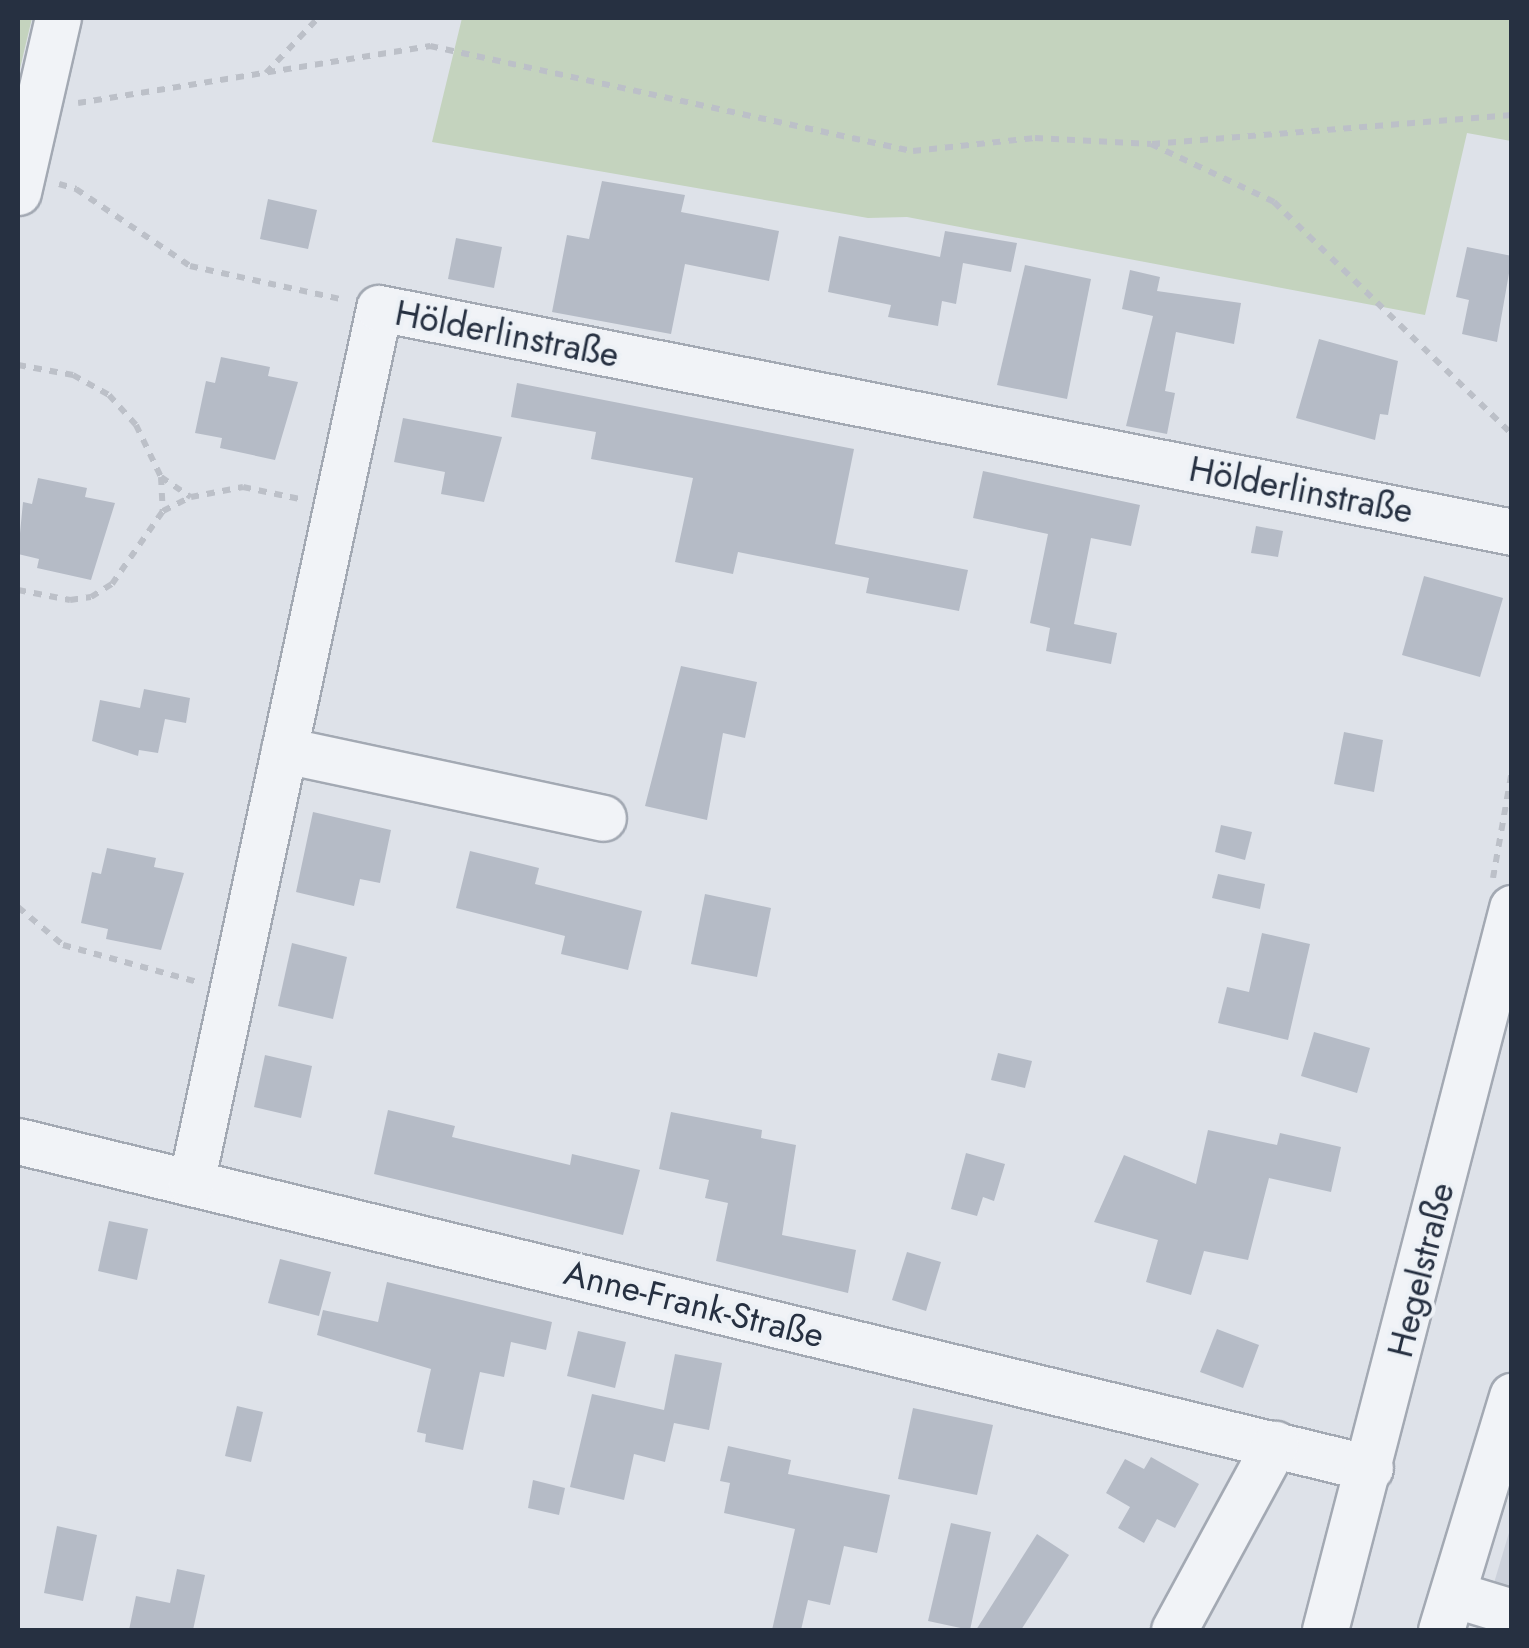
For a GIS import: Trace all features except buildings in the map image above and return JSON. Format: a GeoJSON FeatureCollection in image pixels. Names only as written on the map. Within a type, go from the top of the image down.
{"type":"FeatureCollection","features":[{"type":"Feature","properties":{"kind":"street"},"geometry":{"type":"LineString","coordinates":[[25,147],[58,18]]}},
{"type":"Feature","properties":{"kind":"street","name":"Hölderlinstraße"},"geometry":{"type":"LineString","coordinates":[[191,1183],[379,308],[1512,532]]}},
{"type":"Feature","properties":{"kind":"street"},"geometry":{"type":"LineString","coordinates":[[284,750],[603,818]]}},
{"type":"Feature","properties":{"kind":"street","name":"Hegelstraße"},"geometry":{"type":"LineString","coordinates":[[1325,1630],[1512,908]]}},
{"type":"Feature","properties":{"kind":"street","name":"Anne-Frank-Straße"},"geometry":{"type":"LineString","coordinates":[[18,1141],[1370,1468]]}},
{"type":"Feature","properties":{"kind":"street"},"geometry":{"type":"LineString","coordinates":[[1512,1396],[1447,1612],[1512,1612]]}},
{"type":"Feature","properties":{"kind":"street"},"geometry":{"type":"LineString","coordinates":[[1174,1630],[1275,1444]]}},
{"type":"Feature","properties":{"kind":"path"},"geometry":{"type":"LineString","coordinates":[[265,74],[318,18]]}},
{"type":"Feature","properties":{"kind":"path"},"geometry":{"type":"LineString","coordinates":[[379,308],[190,266],[76,189],[25,147],[82,104],[430,46],[914,151],[1035,138],[1150,144],[1512,116]]}},
{"type":"Feature","properties":{"kind":"path"},"geometry":{"type":"LineString","coordinates":[[1150,144],[1274,202],[1512,434]]}},
{"type":"Feature","properties":{"kind":"path"},"geometry":{"type":"LineString","coordinates":[[18,365],[74,375],[108,396],[136,425],[161,477],[163,511]]}},
{"type":"Feature","properties":{"kind":"path"},"geometry":{"type":"LineString","coordinates":[[161,477],[190,498]]}},
{"type":"Feature","properties":{"kind":"path"},"geometry":{"type":"LineString","coordinates":[[18,590],[70,600],[91,597],[120,575],[163,511],[190,498],[243,487],[334,505]]}},
{"type":"Feature","properties":{"kind":"path"},"geometry":{"type":"LineString","coordinates":[[18,908],[63,945],[232,991]]}},
{"type":"Feature","properties":{"kind":"shaded area"},"geometry":{"type":"Polygon","coordinates":[[[1511,1526],[1511,1630],[1480,1630],[1511,1526]]]}},
{"type":"Feature","properties":{"kind":"green space"},"geometry":{"type":"Polygon","coordinates":[[[18,18],[32,18],[18,77],[18,18]]]}},
{"type":"Feature","properties":{"kind":"green space"},"geometry":{"type":"Polygon","coordinates":[[[462,18],[1511,18],[1511,141],[1467,133],[1425,315],[907,217],[868,218],[432,142],[462,18]]]}}]}
